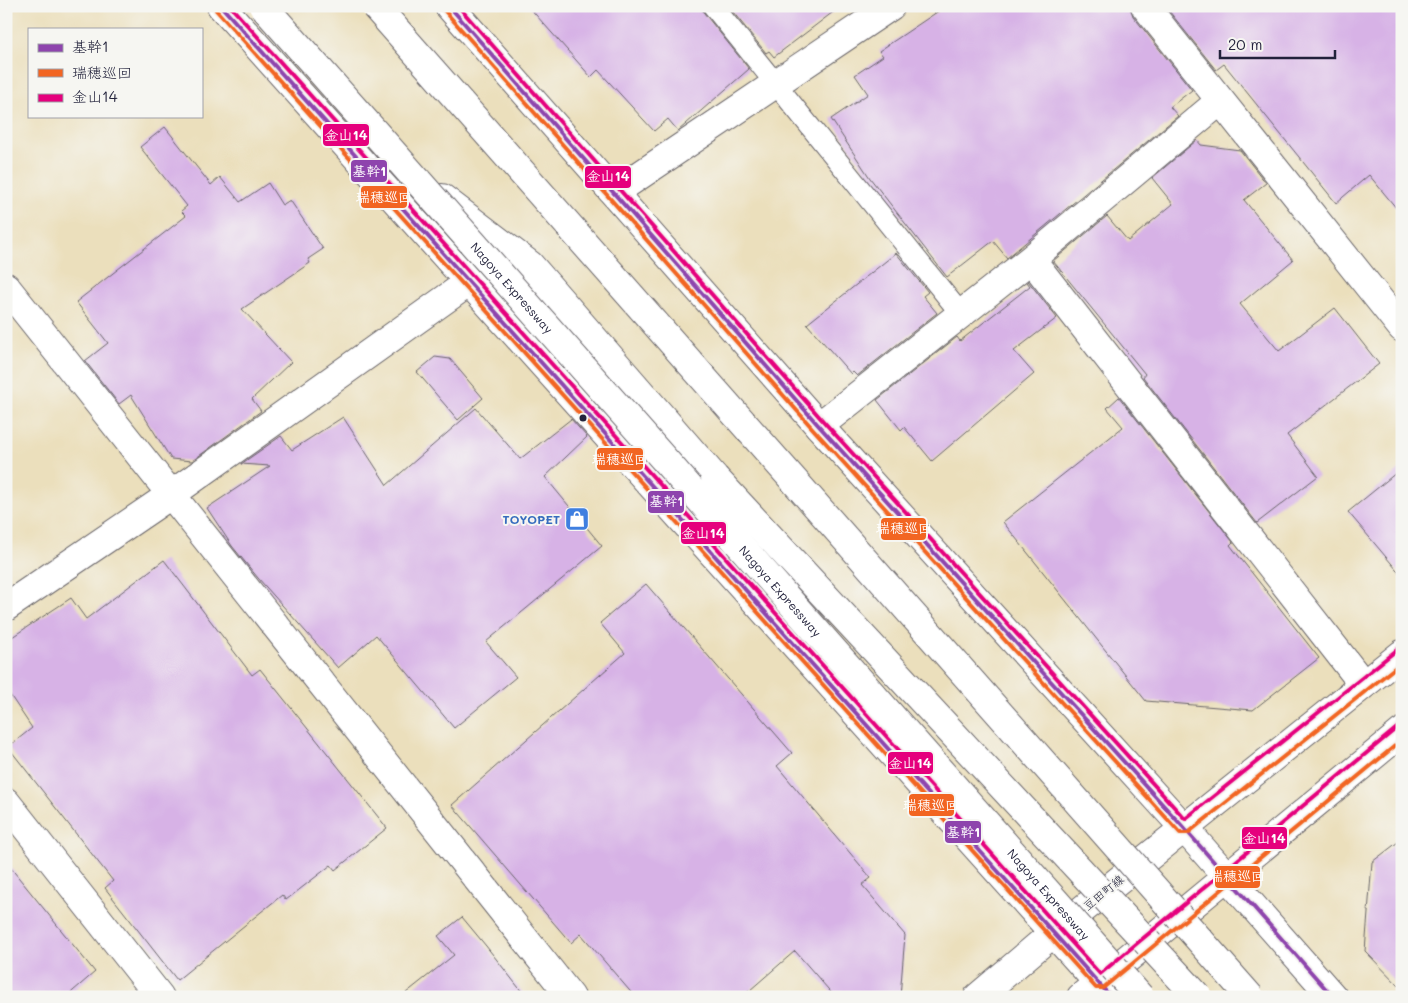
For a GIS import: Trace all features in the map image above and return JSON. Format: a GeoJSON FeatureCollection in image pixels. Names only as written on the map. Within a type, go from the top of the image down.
{"type":"FeatureCollection","features":[{"type":"Feature","properties":{"kind":"main road"},"geometry":{"type":"LineString","coordinates":[[221,6],[1052,934],[1097,992],[1228,878],[1402,732]]}},
{"type":"Feature","properties":{"kind":"main road","name":"Nagoya Expressway"},"geometry":{"type":"LineString","coordinates":[[263,6],[1140,997]]}},
{"type":"Feature","properties":{"kind":"main road"},"geometry":{"type":"LineString","coordinates":[[375,6],[1250,997]]}},
{"type":"Feature","properties":{"kind":"main road"},"geometry":{"type":"LineString","coordinates":[[450,6],[819,426],[1184,828],[1333,997]]}},
{"type":"Feature","properties":{"kind":"main road"},"geometry":{"type":"LineString","coordinates":[[615,192],[891,6]]}},
{"type":"Feature","properties":{"kind":"main road"},"geometry":{"type":"LineString","coordinates":[[1145,6],[1402,328]]}},
{"type":"Feature","properties":{"kind":"main road"},"geometry":{"type":"LineString","coordinates":[[819,426],[1031,259],[1220,101]]}},
{"type":"Feature","properties":{"kind":"main road"},"geometry":{"type":"LineString","coordinates":[[414,177],[530,265],[715,478],[1198,997]]}},
{"type":"Feature","properties":{"kind":"main road"},"geometry":{"type":"LineString","coordinates":[[1031,259],[1364,684]]}},
{"type":"Feature","properties":{"kind":"main road"},"geometry":{"type":"LineString","coordinates":[[6,607],[172,494],[468,283]]}},
{"type":"Feature","properties":{"kind":"main road"},"geometry":{"type":"LineString","coordinates":[[6,287],[571,997]]}},
{"type":"Feature","properties":{"kind":"main road","name":"豆田町線"},"geometry":{"type":"LineString","coordinates":[[978,997],[1052,934],[1402,654]]}},
{"type":"Feature","properties":{"kind":"main road"},"geometry":{"type":"LineString","coordinates":[[6,802],[160,997]]}},
{"type":"Feature","properties":{"kind":"lane"},"geometry":{"type":"LineString","coordinates":[[714,6],[961,314]]}},
{"type":"Feature","properties":{"kind":"building"},"geometry":{"type":"Polygon","coordinates":[[[528,6],[701,6],[704,13],[749,69],[678,131],[668,119],[654,131],[598,70],[591,77],[528,6]]]}},
{"type":"Feature","properties":{"kind":"building"},"geometry":{"type":"Polygon","coordinates":[[[728,6],[841,6],[774,57],[769,51],[766,53],[728,6]]]}},
{"type":"Feature","properties":{"kind":"building"},"geometry":{"type":"Polygon","coordinates":[[[946,6],[1130,6],[1133,16],[1192,90],[1170,107],[1178,116],[1007,258],[993,241],[947,277],[870,178],[831,119],[868,94],[855,75],[883,56],[879,51],[946,6]]]}},
{"type":"Feature","properties":{"kind":"building"},"geometry":{"type":"Polygon","coordinates":[[[1165,6],[1402,6],[1402,215],[1369,175],[1336,203],[1224,64],[1216,70],[1165,6]]]}},
{"type":"Feature","properties":{"kind":"building"},"geometry":{"type":"Polygon","coordinates":[[[165,127],[211,185],[220,177],[240,202],[268,183],[282,205],[290,200],[323,249],[308,259],[310,263],[242,309],[291,362],[252,399],[261,411],[192,461],[171,459],[131,395],[119,404],[85,361],[108,343],[76,302],[186,216],[181,211],[187,206],[140,147],[165,127]]]}},
{"type":"Feature","properties":{"kind":"building"},"geometry":{"type":"Polygon","coordinates":[[[1197,140],[1201,145],[1240,150],[1266,183],[1244,200],[1293,260],[1240,304],[1279,351],[1335,308],[1379,364],[1287,435],[1318,476],[1257,523],[1143,377],[1145,374],[1053,261],[1107,216],[1128,241],[1173,204],[1152,178],[1197,140]]]}},
{"type":"Feature","properties":{"kind":"building"},"geometry":{"type":"Polygon","coordinates":[[[896,253],[928,292],[923,296],[937,313],[857,376],[853,372],[851,374],[807,324],[896,253]]]}},
{"type":"Feature","properties":{"kind":"building"},"geometry":{"type":"Polygon","coordinates":[[[1028,281],[1057,318],[1014,351],[1034,374],[932,461],[904,427],[901,430],[877,400],[957,337],[960,341],[1030,286],[1028,281]]]}},
{"type":"Feature","properties":{"kind":"building"},"geometry":{"type":"Polygon","coordinates":[[[435,357],[450,359],[483,398],[458,420],[417,372],[435,357]]]}},
{"type":"Feature","properties":{"kind":"building"},"geometry":{"type":"Polygon","coordinates":[[[1119,397],[1233,542],[1230,545],[1319,658],[1253,710],[1146,701],[1003,522],[1123,427],[1107,408],[1119,397]]]}},
{"type":"Feature","properties":{"kind":"building"},"geometry":{"type":"Polygon","coordinates":[[[476,408],[520,459],[571,419],[587,437],[545,477],[602,546],[486,642],[516,677],[454,728],[376,635],[338,668],[258,578],[232,546],[207,508],[270,466],[241,464],[281,436],[292,450],[343,417],[387,485],[476,408]]]}},
{"type":"Feature","properties":{"kind":"building"},"geometry":{"type":"Polygon","coordinates":[[[1402,468],[1402,576],[1348,512],[1402,468]]]}},
{"type":"Feature","properties":{"kind":"building"},"geometry":{"type":"Polygon","coordinates":[[[164,560],[252,675],[260,669],[387,828],[335,870],[331,865],[286,900],[282,895],[177,980],[105,888],[113,881],[8,747],[32,728],[6,689],[6,641],[71,598],[86,619],[164,560]]]}},
{"type":"Feature","properties":{"kind":"building"},"geometry":{"type":"Polygon","coordinates":[[[646,584],[792,753],[777,766],[871,878],[862,885],[905,935],[900,997],[835,997],[795,951],[742,997],[635,997],[581,934],[571,943],[452,805],[625,653],[600,623],[646,584]]]}},
{"type":"Feature","properties":{"kind":"building"},"geometry":{"type":"Polygon","coordinates":[[[1402,839],[1402,989],[1365,951],[1372,862],[1402,839]]]}},
{"type":"Feature","properties":{"kind":"building"},"geometry":{"type":"Polygon","coordinates":[[[6,862],[95,972],[66,997],[6,997],[6,862]]]}},
{"type":"Feature","properties":{"kind":"building"},"geometry":{"type":"Polygon","coordinates":[[[462,917],[526,997],[401,997],[454,955],[438,936],[462,917]]]}},
{"type":"Feature","properties":{"kind":"transit line","name":"基幹1"},"geometry":{"type":"LineString","coordinates":[[221,6],[1111,997]]}},
{"type":"Feature","properties":{"kind":"transit line","name":"金山14"},"geometry":{"type":"LineString","coordinates":[[230,6],[1100,974],[1398,727]]}},
{"type":"Feature","properties":{"kind":"transit line","name":"基幹1"},"geometry":{"type":"LineString","coordinates":[[449,6],[819,426],[1184,828],[1333,997]]}},
{"type":"Feature","properties":{"kind":"transit line","name":"金山14"},"geometry":{"type":"LineString","coordinates":[[458,6],[824,422],[1185,819],[1398,649]]}},
{"type":"Feature","properties":{"kind":"transit line","name":"瑞穂巡回"},"geometry":{"type":"LineString","coordinates":[[216,10],[1096,988],[1103,988],[1402,740]]}},
{"type":"Feature","properties":{"kind":"transit line","name":"瑞穂巡回"},"geometry":{"type":"LineString","coordinates":[[444,10],[814,430],[1180,833],[1188,833],[1402,662]]}},
{"type":"Feature","properties":{"kind":"place","name":"TOYOPET"},"geometry":{"type":"Point","coordinates":[577,519]}}]}
